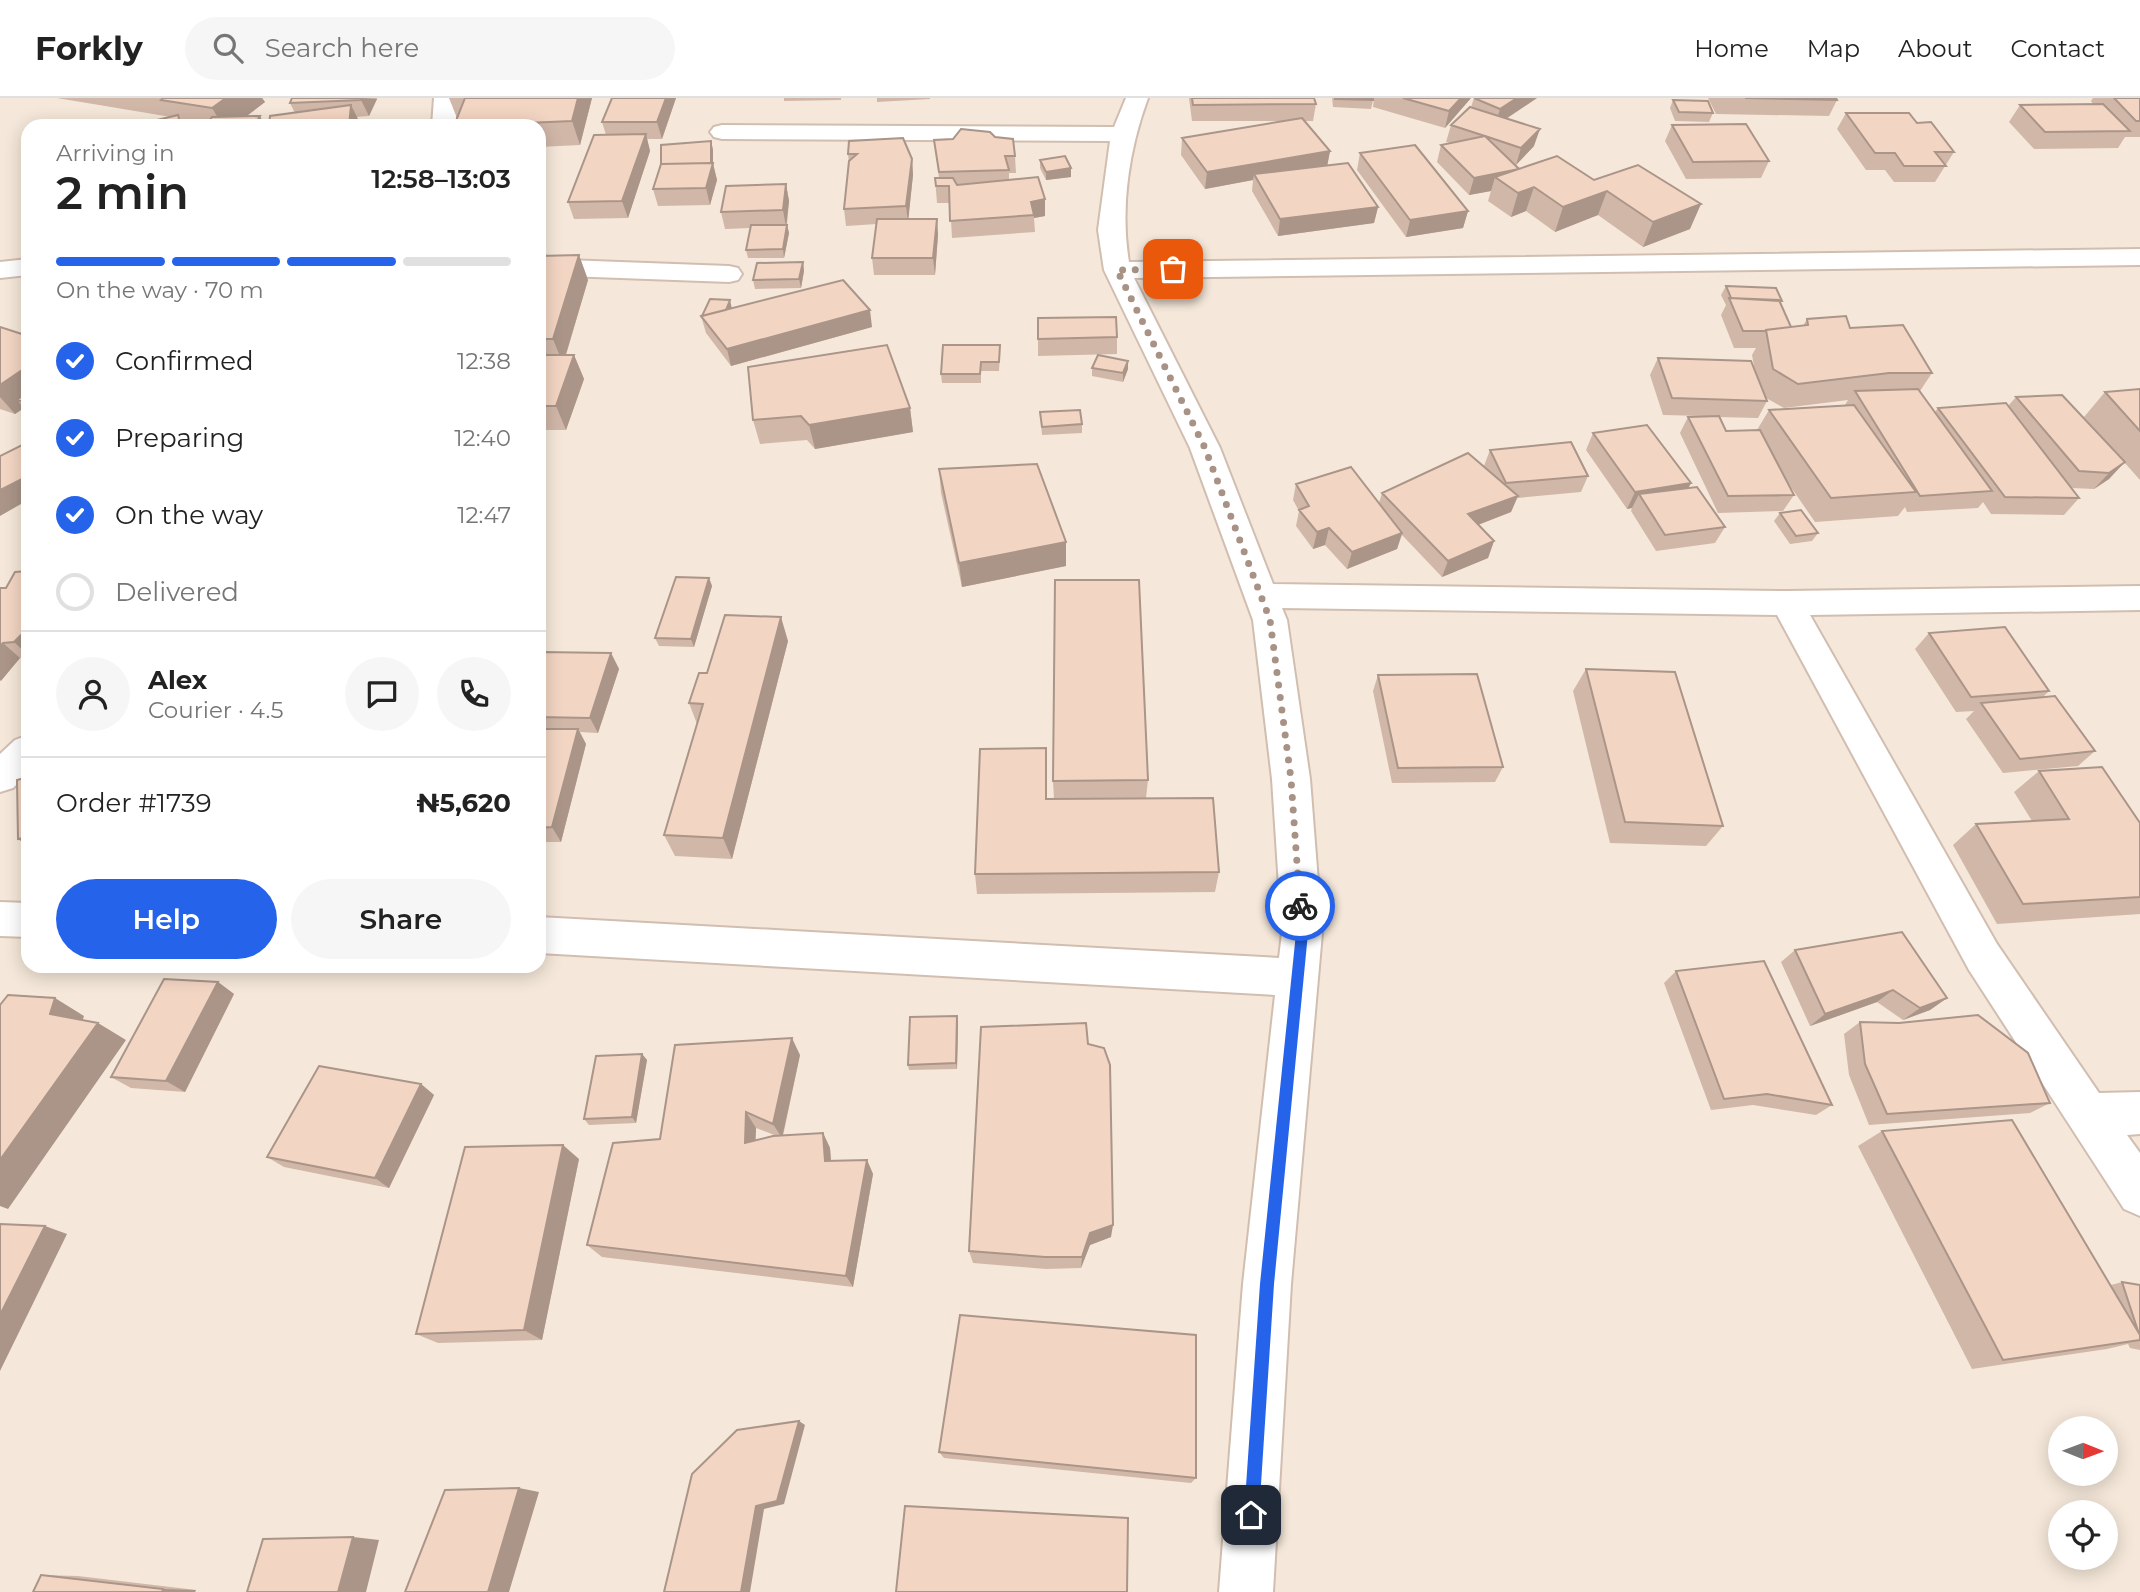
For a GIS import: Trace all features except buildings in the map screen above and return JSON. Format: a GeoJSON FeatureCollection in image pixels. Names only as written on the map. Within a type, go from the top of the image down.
{"type":"FeatureCollection","features":[{"type":"Feature","properties":{"kind":"street"},"geometry":{"type":"LineString","coordinates":[[444,119],[445,98]]}},
{"type":"Feature","properties":{"kind":"street"},"geometry":{"type":"LineString","coordinates":[[1137,98],[1123,134],[1111,230],[1117,270],[1205,448],[1262,596],[1270,620],[1291,779],[1302,933],[1267,1284],[1246,1592]]}},
{"type":"Feature","properties":{"kind":"street"},"geometry":{"type":"LineString","coordinates":[[722,132],[1123,134]]}},
{"type":"Feature","properties":{"kind":"street"},"geometry":{"type":"LineString","coordinates":[[1117,270],[2140,257]]}},
{"type":"Feature","properties":{"kind":"street"},"geometry":{"type":"LineString","coordinates":[[546,267],[729,274]]}},
{"type":"Feature","properties":{"kind":"street"},"geometry":{"type":"LineString","coordinates":[[0,270],[21,268]]}},
{"type":"Feature","properties":{"kind":"street"},"geometry":{"type":"LineString","coordinates":[[1262,596],[1787,603],[2140,598]]}},
{"type":"Feature","properties":{"kind":"street"},"geometry":{"type":"LineString","coordinates":[[1787,603],[1983,957],[2140,1193]]}},
{"type":"Feature","properties":{"kind":"street"},"geometry":{"type":"LineString","coordinates":[[0,777],[21,757]]}},
{"type":"Feature","properties":{"kind":"street"},"geometry":{"type":"LineString","coordinates":[[0,919],[21,920]]}},
{"type":"Feature","properties":{"kind":"street"},"geometry":{"type":"LineString","coordinates":[[546,935],[1297,978]]}},
{"type":"Feature","properties":{"kind":"street"},"geometry":{"type":"LineString","coordinates":[[2089,1115],[2140,1112]]}},
{"type":"Feature","properties":{"kind":"shaded area"},"geometry":{"type":"Polygon","coordinates":[[[0,98],[2140,98],[2140,1592],[0,1592],[0,98]]]}},
{"type":"Feature","properties":{"kind":"way so far"},"geometry":{"type":"LineString","coordinates":[[1173,269],[1117,270],[1205,448],[1270,620],[1291,779],[1300,906]]}},
{"type":"Feature","properties":{"kind":"route"},"geometry":{"type":"LineString","coordinates":[[1251,1515],[1267,1284],[1302,933],[1300,906]]}}]}
